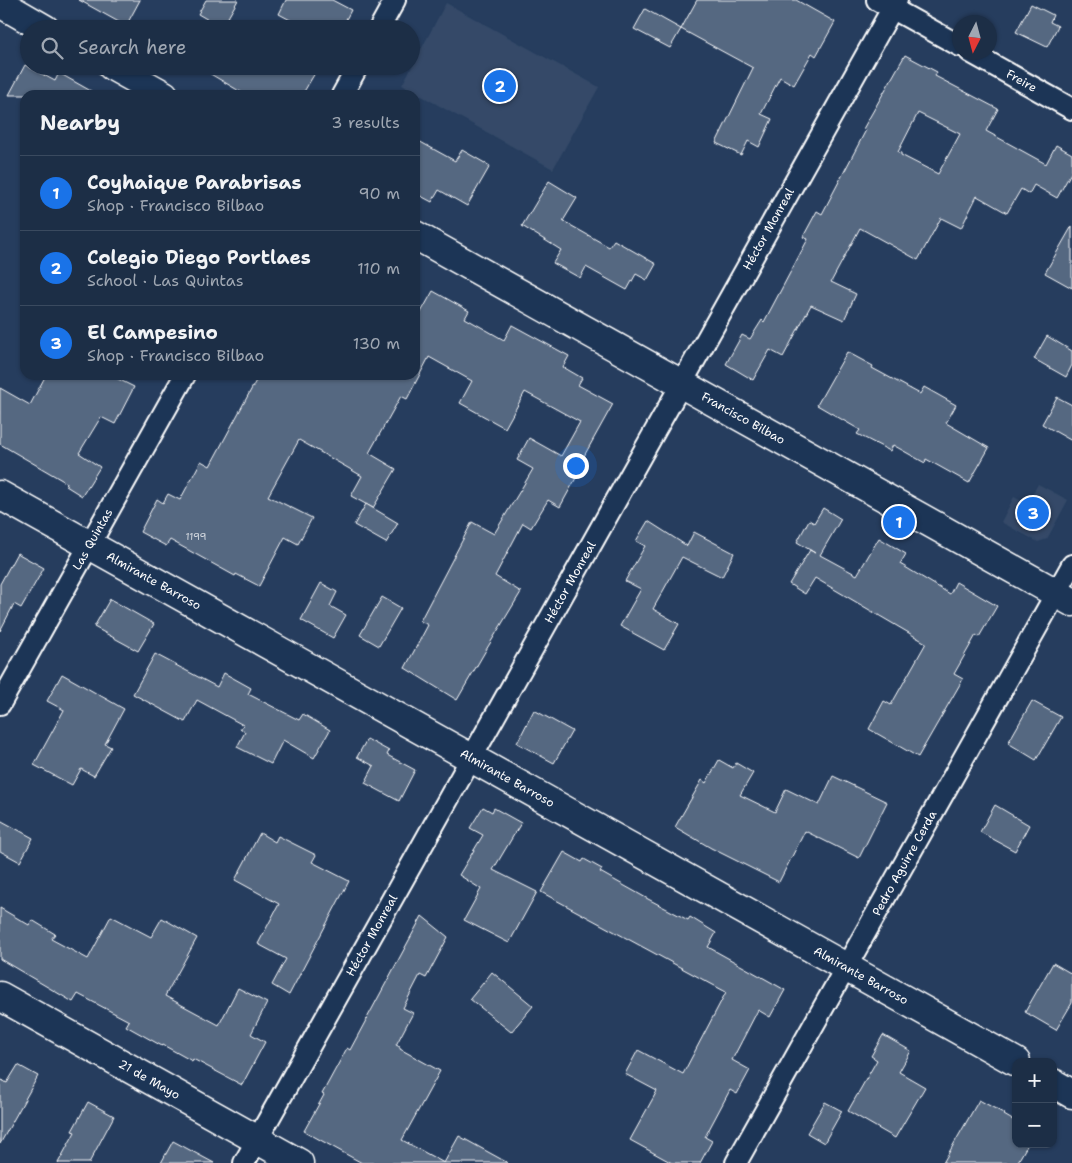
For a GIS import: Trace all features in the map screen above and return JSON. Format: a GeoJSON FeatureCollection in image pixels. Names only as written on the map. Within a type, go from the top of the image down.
{"type":"FeatureCollection","features":[{"type":"Feature","properties":{"kind":"street"},"geometry":{"type":"LineString","coordinates":[[384,20],[395,0]]}},
{"type":"Feature","properties":{"kind":"street"},"geometry":{"type":"LineString","coordinates":[[888,3],[952,41]]}},
{"type":"Feature","properties":{"kind":"street","name":"Héctor Monreal"},"geometry":{"type":"LineString","coordinates":[[250,1151],[681,384],[888,3]]}},
{"type":"Feature","properties":{"kind":"street"},"geometry":{"type":"LineString","coordinates":[[0,4],[29,20]]}},
{"type":"Feature","properties":{"kind":"street","name":"Freire"},"geometry":{"type":"LineString","coordinates":[[984,60],[1072,109]]}},
{"type":"Feature","properties":{"kind":"street"},"geometry":{"type":"LineString","coordinates":[[128,75],[155,90]]}},
{"type":"Feature","properties":{"kind":"street"},"geometry":{"type":"LineString","coordinates":[[345,90],[353,75]]}},
{"type":"Feature","properties":{"kind":"street","name":"Francisco Bilbao"},"geometry":{"type":"LineString","coordinates":[[420,238],[1064,597]]}},
{"type":"Feature","properties":{"kind":"street","name":"Las Quintas"},"geometry":{"type":"LineString","coordinates":[[0,704],[182,380]]}},
{"type":"Feature","properties":{"kind":"street","name":"Almirante Barroso"},"geometry":{"type":"LineString","coordinates":[[0,495],[1012,1060]]}},
{"type":"Feature","properties":{"kind":"street","name":"Pedro Aguirre Cerda"},"geometry":{"type":"LineString","coordinates":[[736,1163],[846,968],[1064,597],[1072,564]]}},
{"type":"Feature","properties":{"kind":"street","name":"21 de Mayo"},"geometry":{"type":"LineString","coordinates":[[0,996],[250,1151],[299,1163]]}},
{"type":"Feature","properties":{"kind":"street"},"geometry":{"type":"LineString","coordinates":[[1057,1085],[1072,1094]]}},
{"type":"Feature","properties":{"kind":"shaded area"},"geometry":{"type":"Polygon","coordinates":[[[446,3],[599,87],[553,169],[420,95],[420,90],[411,90],[402,85],[407,75],[420,75],[420,51],[446,3]]]}},
{"type":"Feature","properties":{"kind":"shaded area"},"geometry":{"type":"Polygon","coordinates":[[[1038,484],[1068,500],[1047,539],[1038,542],[1001,522],[1014,497],[1027,504],[1038,484]]]}},
{"type":"Feature","properties":{"kind":"building"},"geometry":{"type":"Polygon","coordinates":[[[79,0],[140,0],[129,20],[115,20],[79,0]]]}},
{"type":"Feature","properties":{"kind":"building"},"geometry":{"type":"Polygon","coordinates":[[[206,0],[238,0],[227,20],[208,20],[198,14],[206,0]]]}},
{"type":"Feature","properties":{"kind":"building"},"geometry":{"type":"Polygon","coordinates":[[[286,0],[332,0],[351,10],[346,20],[290,20],[279,14],[286,0]]]}},
{"type":"Feature","properties":{"kind":"building"},"geometry":{"type":"Polygon","coordinates":[[[697,0],[796,0],[835,22],[816,56],[812,53],[794,85],[780,77],[761,114],[772,119],[759,147],[748,141],[741,155],[716,143],[753,68],[681,29],[697,0]]]}},
{"type":"Feature","properties":{"kind":"building"},"geometry":{"type":"Polygon","coordinates":[[[1031,4],[1053,15],[1050,22],[1058,26],[1047,47],[1016,32],[1031,4]]]}},
{"type":"Feature","properties":{"kind":"building"},"geometry":{"type":"Polygon","coordinates":[[[645,9],[681,29],[670,48],[634,29],[645,9]]]}},
{"type":"Feature","properties":{"kind":"building"},"geometry":{"type":"Polygon","coordinates":[[[905,55],[937,72],[935,76],[998,109],[986,131],[1046,164],[1056,145],[1072,154],[1072,171],[1057,198],[1034,185],[1029,194],[1021,189],[1007,213],[977,196],[961,228],[941,218],[918,260],[860,228],[831,282],[856,294],[844,320],[811,305],[783,357],[770,350],[753,380],[726,364],[742,335],[750,339],[762,320],[764,322],[808,239],[803,237],[817,211],[822,214],[866,130],[863,129],[905,55]],[[918,113],[898,152],[938,174],[960,134],[918,113]]]}},
{"type":"Feature","properties":{"kind":"building"},"geometry":{"type":"Polygon","coordinates":[[[20,74],[44,75],[55,81],[58,75],[63,75],[89,90],[20,90],[20,95],[9,95],[20,74]]]}},
{"type":"Feature","properties":{"kind":"building"},"geometry":{"type":"Polygon","coordinates":[[[212,75],[314,75],[305,90],[238,90],[212,75]]]}},
{"type":"Feature","properties":{"kind":"building"},"geometry":{"type":"Polygon","coordinates":[[[420,142],[455,161],[462,150],[490,166],[467,206],[439,190],[432,202],[420,196],[420,142]]]}},
{"type":"Feature","properties":{"kind":"building"},"geometry":{"type":"Polygon","coordinates":[[[549,181],[577,198],[563,221],[609,247],[614,240],[656,264],[647,280],[636,274],[627,290],[586,267],[580,278],[553,263],[561,250],[522,226],[549,181]]]}},
{"type":"Feature","properties":{"kind":"building"},"geometry":{"type":"Polygon","coordinates":[[[1072,226],[1072,288],[1045,273],[1072,226]]]}},
{"type":"Feature","properties":{"kind":"building"},"geometry":{"type":"Polygon","coordinates":[[[433,291],[469,311],[465,318],[504,340],[512,325],[569,356],[563,367],[582,378],[578,385],[613,404],[579,465],[582,467],[560,507],[548,500],[531,528],[523,523],[495,576],[521,592],[457,700],[405,668],[428,625],[420,621],[472,522],[494,534],[523,486],[533,469],[517,460],[529,438],[561,456],[580,422],[525,392],[505,428],[460,403],[472,381],[429,357],[420,374],[420,314],[433,291]]]}},
{"type":"Feature","properties":{"kind":"building"},"geometry":{"type":"Polygon","coordinates":[[[1047,336],[1072,351],[1072,365],[1066,377],[1034,359],[1047,336]]]}},
{"type":"Feature","properties":{"kind":"building"},"geometry":{"type":"Polygon","coordinates":[[[847,352],[920,394],[924,387],[956,405],[946,423],[989,448],[969,483],[926,459],[925,463],[893,445],[890,451],[857,434],[860,430],[817,405],[847,352]]]}},
{"type":"Feature","properties":{"kind":"building"},"geometry":{"type":"Polygon","coordinates":[[[43,380],[120,380],[134,387],[115,424],[101,417],[79,453],[100,467],[82,496],[66,486],[67,483],[0,444],[0,388],[30,405],[43,380]]]}},
{"type":"Feature","properties":{"kind":"building"},"geometry":{"type":"Polygon","coordinates":[[[256,380],[417,380],[407,399],[401,396],[369,453],[396,469],[373,508],[351,496],[362,476],[299,440],[268,496],[312,518],[298,544],[285,537],[259,586],[236,574],[235,576],[170,540],[166,546],[140,532],[157,499],[163,503],[168,494],[180,500],[201,461],[210,466],[256,380]]]}},
{"type":"Feature","properties":{"kind":"building"},"geometry":{"type":"Polygon","coordinates":[[[1057,397],[1072,405],[1072,441],[1042,424],[1057,397]]]}},
{"type":"Feature","properties":{"kind":"building"},"geometry":{"type":"Polygon","coordinates":[[[366,504],[398,523],[386,543],[354,525],[366,504]]]}},
{"type":"Feature","properties":{"kind":"building"},"geometry":{"type":"Polygon","coordinates":[[[823,508],[841,519],[820,555],[857,575],[879,538],[906,554],[900,564],[950,594],[956,582],[997,606],[979,637],[976,635],[954,674],[963,679],[918,757],[869,729],[884,701],[891,705],[926,643],[815,578],[805,594],[789,584],[810,550],[815,553],[797,542],[809,520],[814,523],[823,508]]]}},
{"type":"Feature","properties":{"kind":"building"},"geometry":{"type":"Polygon","coordinates":[[[648,521],[687,546],[694,532],[734,553],[722,577],[682,557],[653,609],[679,624],[664,650],[620,626],[641,589],[625,581],[645,546],[636,541],[648,521]]]}},
{"type":"Feature","properties":{"kind":"building"},"geometry":{"type":"Polygon","coordinates":[[[17,553],[44,568],[21,608],[14,604],[0,631],[0,584],[17,553]]]}},
{"type":"Feature","properties":{"kind":"building"},"geometry":{"type":"Polygon","coordinates":[[[321,583],[337,592],[330,606],[346,615],[333,638],[301,620],[321,583]]]}},
{"type":"Feature","properties":{"kind":"building"},"geometry":{"type":"Polygon","coordinates":[[[382,597],[401,608],[379,646],[360,635],[382,597]]]}},
{"type":"Feature","properties":{"kind":"building"},"geometry":{"type":"Polygon","coordinates":[[[110,599],[154,624],[138,651],[94,627],[110,599]]]}},
{"type":"Feature","properties":{"kind":"building"},"geometry":{"type":"Polygon","coordinates":[[[155,654],[217,687],[224,673],[251,688],[248,694],[299,720],[303,714],[330,730],[314,758],[283,740],[271,764],[237,747],[245,732],[240,729],[243,725],[197,700],[185,722],[133,694],[155,654]]]}},
{"type":"Feature","properties":{"kind":"building"},"geometry":{"type":"Polygon","coordinates":[[[62,674],[124,709],[105,744],[111,747],[94,776],[81,769],[72,785],[34,765],[64,710],[47,701],[62,674]]]}},
{"type":"Feature","properties":{"kind":"building"},"geometry":{"type":"Polygon","coordinates":[[[1032,701],[1061,717],[1036,760],[1008,743],[1032,701]]]}},
{"type":"Feature","properties":{"kind":"building"},"geometry":{"type":"Polygon","coordinates":[[[534,710],[572,731],[554,763],[517,743],[534,710]]]}},
{"type":"Feature","properties":{"kind":"building"},"geometry":{"type":"Polygon","coordinates":[[[367,739],[389,751],[387,755],[415,770],[399,801],[365,783],[374,766],[357,757],[367,739]]]}},
{"type":"Feature","properties":{"kind":"building"},"geometry":{"type":"Polygon","coordinates":[[[719,760],[733,768],[736,763],[753,773],[740,795],[775,812],[786,789],[819,805],[833,776],[887,802],[859,858],[805,831],[779,882],[711,848],[675,827],[702,780],[706,783],[719,760]]]}},
{"type":"Feature","properties":{"kind":"building"},"geometry":{"type":"Polygon","coordinates":[[[995,805],[1029,825],[1015,851],[980,832],[995,805]]]}},
{"type":"Feature","properties":{"kind":"building"},"geometry":{"type":"Polygon","coordinates":[[[483,807],[492,812],[494,808],[521,823],[493,870],[537,892],[509,943],[464,920],[481,889],[459,875],[483,835],[470,828],[483,807]]]}},
{"type":"Feature","properties":{"kind":"building"},"geometry":{"type":"Polygon","coordinates":[[[0,820],[33,838],[20,862],[0,851],[0,820]]]}},
{"type":"Feature","properties":{"kind":"building"},"geometry":{"type":"Polygon","coordinates":[[[260,833],[275,842],[278,836],[316,855],[312,862],[349,881],[289,995],[272,985],[286,959],[258,944],[279,904],[235,880],[260,833]]]}},
{"type":"Feature","properties":{"kind":"building"},"geometry":{"type":"Polygon","coordinates":[[[564,852],[582,862],[584,859],[602,869],[600,872],[648,899],[688,920],[690,917],[716,933],[708,947],[785,990],[770,1017],[758,1010],[732,1060],[750,1070],[737,1094],[730,1090],[705,1137],[712,1141],[700,1163],[672,1163],[630,1140],[657,1091],[625,1074],[638,1050],[683,1074],[726,992],[541,892],[564,852]]]}},
{"type":"Feature","properties":{"kind":"building"},"geometry":{"type":"Polygon","coordinates":[[[0,908],[29,925],[32,920],[55,934],[51,939],[88,959],[111,916],[151,937],[162,918],[197,938],[165,996],[219,1025],[238,988],[267,1003],[251,1034],[265,1042],[242,1085],[193,1059],[192,1061],[162,1046],[126,1026],[129,1021],[78,994],[73,1002],[0,959],[0,908]]]}},
{"type":"Feature","properties":{"kind":"building"},"geometry":{"type":"Polygon","coordinates":[[[422,916],[448,937],[426,978],[420,975],[403,1008],[413,1013],[396,1045],[440,1071],[402,1140],[444,1163],[362,1163],[304,1131],[347,1048],[350,1050],[422,916]]]}},
{"type":"Feature","properties":{"kind":"building"},"geometry":{"type":"Polygon","coordinates":[[[1053,963],[1072,974],[1072,1003],[1056,1030],[1025,1012],[1053,963]]]}},
{"type":"Feature","properties":{"kind":"building"},"geometry":{"type":"Polygon","coordinates":[[[492,972],[533,1006],[511,1032],[470,999],[492,972]]]}},
{"type":"Feature","properties":{"kind":"building"},"geometry":{"type":"Polygon","coordinates":[[[883,1035],[911,1051],[899,1072],[925,1087],[895,1138],[848,1111],[877,1060],[871,1056],[883,1035]]]}},
{"type":"Feature","properties":{"kind":"building"},"geometry":{"type":"Polygon","coordinates":[[[18,1065],[38,1076],[0,1144],[0,1079],[7,1083],[18,1065]]]}},
{"type":"Feature","properties":{"kind":"building"},"geometry":{"type":"Polygon","coordinates":[[[979,1100],[1012,1120],[1012,1148],[1026,1148],[1017,1163],[943,1163],[979,1100]]]}},
{"type":"Feature","properties":{"kind":"building"},"geometry":{"type":"Polygon","coordinates":[[[88,1102],[114,1116],[89,1163],[58,1163],[75,1132],[72,1131],[88,1102]]]}},
{"type":"Feature","properties":{"kind":"building"},"geometry":{"type":"Polygon","coordinates":[[[825,1102],[842,1111],[824,1143],[807,1133],[825,1102]]]}},
{"type":"Feature","properties":{"kind":"building"},"geometry":{"type":"Polygon","coordinates":[[[459,1136],[508,1163],[444,1163],[459,1136]]]}},
{"type":"Feature","properties":{"kind":"building"},"geometry":{"type":"Polygon","coordinates":[[[173,1141],[214,1163],[161,1163],[173,1141]]]}},
{"type":"Feature","properties":{"kind":"place","name":"Colegio Diego Portlaes"},"geometry":{"type":"Point","coordinates":[500,86]}},
{"type":"Feature","properties":{"kind":"place","name":"El Campesino"},"geometry":{"type":"Point","coordinates":[1033,513]}},
{"type":"Feature","properties":{"kind":"place","name":"Coyhaique Parabrisas"},"geometry":{"type":"Point","coordinates":[899,522]}}]}
